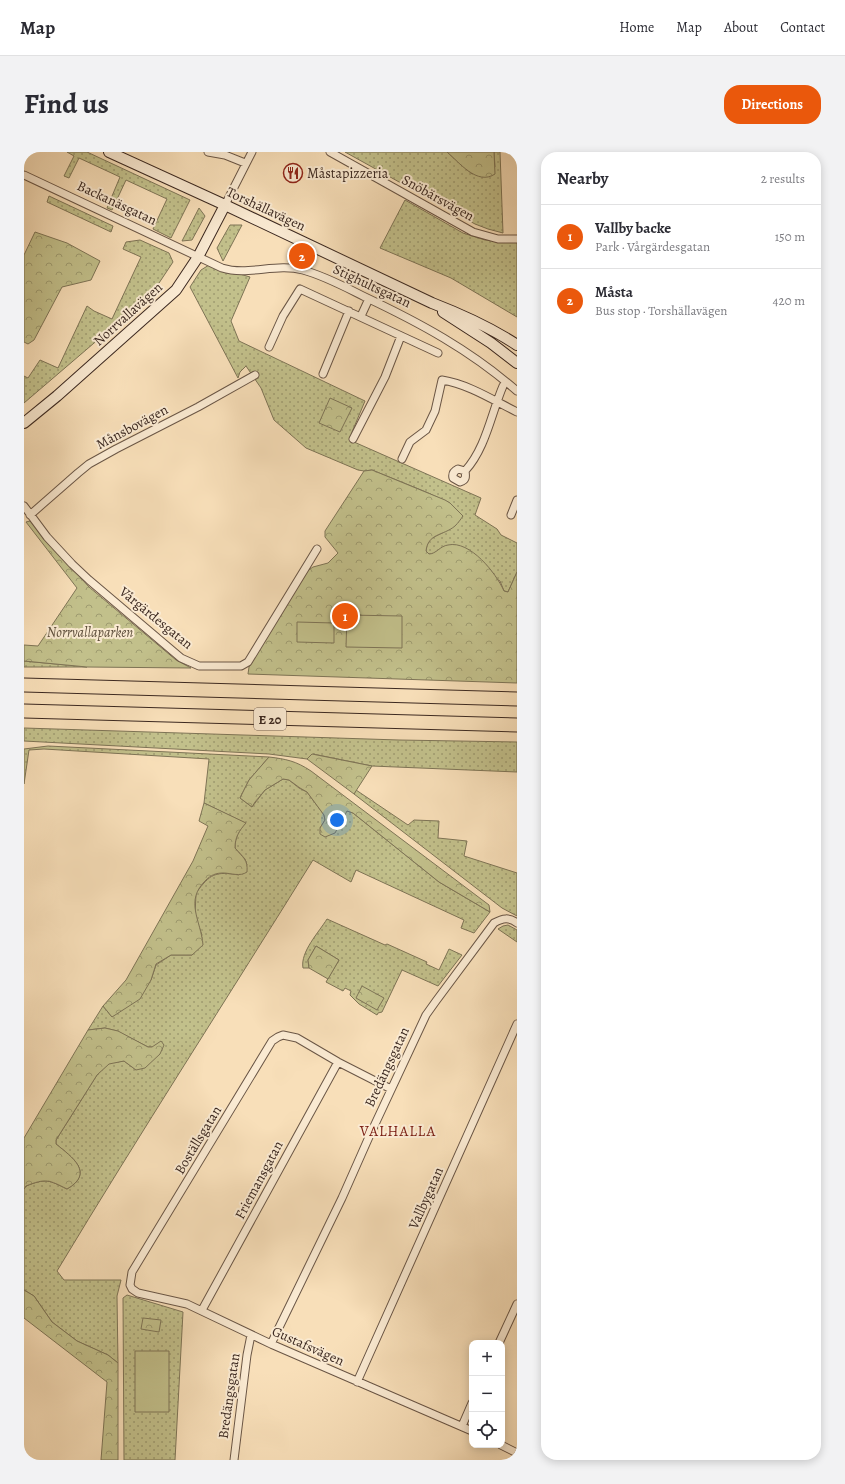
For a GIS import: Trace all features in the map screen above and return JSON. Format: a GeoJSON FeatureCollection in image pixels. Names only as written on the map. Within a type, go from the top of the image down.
{"type":"FeatureCollection","features":[{"type":"Feature","properties":{"kind":"highway","name":"E 20"},"geometry":{"type":"LineString","coordinates":[[24,685],[517,699]]}},
{"type":"Feature","properties":{"kind":"highway","name":"E 20"},"geometry":{"type":"LineString","coordinates":[[24,711],[517,726]]}},
{"type":"Feature","properties":{"kind":"main road","name":"Torshällavägen"},"geometry":{"type":"LineString","coordinates":[[108,152],[225,205],[432,304],[465,316],[497,332],[517,345]]}},
{"type":"Feature","properties":{"kind":"main road","name":"Norrvallavägen"},"geometry":{"type":"LineString","coordinates":[[24,423],[57,396],[176,290],[198,257],[225,205]]}},
{"type":"Feature","properties":{"kind":"main road","name":"Torshällavägen"},"geometry":{"type":"LineString","coordinates":[[432,304],[492,343],[517,363]]}},
{"type":"Feature","properties":{"kind":"street"},"geometry":{"type":"LineString","coordinates":[[208,152],[225,155],[246,163]]}},
{"type":"Feature","properties":{"kind":"street"},"geometry":{"type":"LineString","coordinates":[[225,205],[252,152]]}},
{"type":"Feature","properties":{"kind":"street","name":"Snöbärsvägen"},"geometry":{"type":"LineString","coordinates":[[330,152],[473,232],[498,239],[517,239]]}},
{"type":"Feature","properties":{"kind":"street","name":"Backanäsgatan"},"geometry":{"type":"LineString","coordinates":[[24,175],[161,238],[198,257]]}},
{"type":"Feature","properties":{"kind":"street","name":"Stighultsgatan"},"geometry":{"type":"LineString","coordinates":[[198,257],[222,268],[234,271],[284,268],[296,269],[326,278],[410,318],[452,342],[517,391]]}},
{"type":"Feature","properties":{"kind":"street"},"geometry":{"type":"LineString","coordinates":[[269,347],[283,316],[300,289],[438,353]]}},
{"type":"Feature","properties":{"kind":"street"},"geometry":{"type":"LineString","coordinates":[[361,316],[367,303]]}},
{"type":"Feature","properties":{"kind":"street"},"geometry":{"type":"LineString","coordinates":[[323,374],[349,311]]}},
{"type":"Feature","properties":{"kind":"street"},"geometry":{"type":"LineString","coordinates":[[353,439],[385,377],[401,336]]}},
{"type":"Feature","properties":{"kind":"street","name":"Månsbovägen"},"geometry":{"type":"LineString","coordinates":[[30,515],[89,464],[198,408],[255,375]]}},
{"type":"Feature","properties":{"kind":"street"},"geometry":{"type":"LineString","coordinates":[[402,459],[410,442],[426,430],[435,411],[442,380],[450,381],[470,389],[517,412]]}},
{"type":"Feature","properties":{"kind":"street"},"geometry":{"type":"LineString","coordinates":[[466,471],[472,464],[485,436],[503,386]]}},
{"type":"Feature","properties":{"kind":"street"},"geometry":{"type":"LineString","coordinates":[[511,515],[517,500]]}},
{"type":"Feature","properties":{"kind":"street","name":"Vårgärdesgatan"},"geometry":{"type":"LineString","coordinates":[[24,506],[48,537],[89,580],[181,658],[199,666],[241,666],[248,662],[317,549]]}},
{"type":"Feature","properties":{"kind":"street","name":"Bredängsgatan"},"geometry":{"type":"LineString","coordinates":[[271,1344],[342,1198],[426,1015],[494,923],[507,918],[517,922]]}},
{"type":"Feature","properties":{"kind":"street","name":"Vallbygatan"},"geometry":{"type":"LineString","coordinates":[[357,1382],[517,1024]]}},
{"type":"Feature","properties":{"kind":"street","name":"Boställsgatan"},"geometry":{"type":"LineString","coordinates":[[132,1289],[130,1281],[132,1272],[272,1041],[278,1037],[289,1035],[297,1038],[338,1062],[391,1089]]}},
{"type":"Feature","properties":{"kind":"street","name":"Friemansgatan"},"geometry":{"type":"LineString","coordinates":[[202,1310],[338,1062]]}},
{"type":"Feature","properties":{"kind":"street","name":"Gustafsvägen"},"geometry":{"type":"LineString","coordinates":[[132,1289],[138,1293],[177,1300],[202,1310],[271,1344],[469,1430]]}},
{"type":"Feature","properties":{"kind":"street"},"geometry":{"type":"LineString","coordinates":[[500,1340],[517,1304]]}},
{"type":"Feature","properties":{"kind":"street","name":"Bredängsgatan"},"geometry":{"type":"LineString","coordinates":[[234,1460],[247,1355],[251,1335]]}},
{"type":"Feature","properties":{"kind":"street"},"geometry":{"type":"LineString","coordinates":[[462,1426],[469,1410]]}},
{"type":"Feature","properties":{"kind":"street"},"geometry":{"type":"LineString","coordinates":[[505,1447],[517,1453]]}},
{"type":"Feature","properties":{"kind":"green space"},"geometry":{"type":"Polygon","coordinates":[[[67,152],[87,152],[190,200],[171,238],[153,229],[167,199],[126,180],[112,210],[107,208],[120,177],[79,158],[69,178],[64,176],[74,156],[67,152]]]}},
{"type":"Feature","properties":{"kind":"green space"},"geometry":{"type":"Polygon","coordinates":[[[345,152],[447,152],[472,174],[495,167],[494,152],[500,152],[503,233],[475,224],[345,152]]]}},
{"type":"Feature","properties":{"kind":"green space"},"geometry":{"type":"Polygon","coordinates":[[[447,152],[494,152],[495,174],[488,177],[475,175],[463,167],[447,152]]]}},
{"type":"Feature","properties":{"kind":"green space"},"geometry":{"type":"Polygon","coordinates":[[[49,196],[113,226],[111,232],[47,202],[49,196]]]}},
{"type":"Feature","properties":{"kind":"green space"},"geometry":{"type":"Polygon","coordinates":[[[405,200],[463,233],[485,240],[517,241],[517,317],[451,278],[380,248],[405,200]]]}},
{"type":"Feature","properties":{"kind":"green space"},"geometry":{"type":"Polygon","coordinates":[[[199,208],[205,216],[192,240],[182,241],[199,208]]]}},
{"type":"Feature","properties":{"kind":"green space"},"geometry":{"type":"Polygon","coordinates":[[[230,225],[242,225],[223,261],[217,248],[230,225]]]}},
{"type":"Feature","properties":{"kind":"green space"},"geometry":{"type":"Polygon","coordinates":[[[35,232],[67,243],[100,261],[91,280],[62,287],[34,340],[28,344],[24,342],[24,255],[35,232]]]}},
{"type":"Feature","properties":{"kind":"green space"},"geometry":{"type":"Polygon","coordinates":[[[140,240],[169,253],[173,262],[159,283],[135,308],[24,403],[24,376],[28,378],[40,360],[58,368],[87,306],[94,311],[112,319],[141,257],[123,249],[126,242],[140,240]]]}},
{"type":"Feature","properties":{"kind":"green space"},"geometry":{"type":"Polygon","coordinates":[[[209,265],[250,277],[231,321],[239,341],[365,401],[352,432],[354,442],[481,498],[475,515],[497,529],[501,535],[517,543],[517,572],[508,592],[504,591],[500,581],[442,548],[433,554],[429,554],[426,551],[430,539],[444,532],[463,516],[450,503],[372,470],[358,470],[306,448],[274,420],[261,388],[246,366],[240,372],[238,378],[190,287],[201,270],[209,265]]]}},
{"type":"Feature","properties":{"kind":"green space"},"geometry":{"type":"Polygon","coordinates":[[[330,398],[352,408],[340,432],[319,423],[330,398]]]}},
{"type":"Feature","properties":{"kind":"green space"},"geometry":{"type":"Polygon","coordinates":[[[372,470],[445,500],[463,516],[455,526],[430,541],[427,545],[426,551],[429,554],[434,553],[448,545],[456,545],[465,548],[481,559],[489,567],[504,591],[508,592],[517,572],[517,683],[248,674],[249,667],[307,571],[313,567],[328,563],[338,553],[325,537],[325,531],[364,471],[372,470]]]}},
{"type":"Feature","properties":{"kind":"green space","name":"Norrvallaparken"},"geometry":{"type":"Polygon","coordinates":[[[30,521],[89,587],[176,660],[191,668],[87,667],[24,661],[24,645],[38,646],[77,588],[26,522],[30,521]]]}},
{"type":"Feature","properties":{"kind":"green space"},"geometry":{"type":"Polygon","coordinates":[[[347,615],[402,616],[402,648],[346,647],[347,615]]]}},
{"type":"Feature","properties":{"kind":"green space"},"geometry":{"type":"Polygon","coordinates":[[[297,622],[334,623],[334,643],[297,642],[297,622]]]}},
{"type":"Feature","properties":{"kind":"green space"},"geometry":{"type":"Polygon","coordinates":[[[24,661],[87,667],[24,667],[24,661]]]}},
{"type":"Feature","properties":{"kind":"green space"},"geometry":{"type":"Polygon","coordinates":[[[24,728],[399,740],[517,742],[517,772],[372,766],[313,754],[307,759],[269,754],[24,741],[24,728]]]}},
{"type":"Feature","properties":{"kind":"green space"},"geometry":{"type":"Polygon","coordinates":[[[48,746],[269,757],[249,780],[240,798],[252,807],[265,790],[283,779],[289,780],[307,792],[324,815],[325,820],[320,828],[347,811],[353,813],[439,882],[490,912],[474,933],[461,928],[464,920],[356,870],[351,882],[313,860],[152,1116],[57,1271],[64,1280],[121,1280],[117,1296],[118,1363],[108,1355],[77,1341],[52,1322],[34,1296],[24,1290],[24,1189],[26,1186],[47,1181],[67,1189],[75,1183],[79,1177],[80,1171],[78,1165],[56,1144],[56,1140],[97,1075],[109,1063],[124,1061],[136,1070],[152,1047],[148,1047],[117,1031],[105,1028],[88,1030],[103,1006],[112,1017],[151,980],[156,965],[171,955],[192,955],[202,935],[195,916],[196,893],[209,878],[214,875],[224,873],[239,875],[247,865],[245,859],[235,848],[238,834],[245,823],[204,803],[209,759],[44,749],[29,750],[24,784],[24,749],[48,746]]]}},
{"type":"Feature","properties":{"kind":"green space"},"geometry":{"type":"Polygon","coordinates":[[[312,754],[372,766],[354,794],[307,759],[312,754]]]}},
{"type":"Feature","properties":{"kind":"green space"},"geometry":{"type":"Polygon","coordinates":[[[269,757],[291,761],[311,771],[489,905],[490,912],[439,882],[353,813],[347,811],[335,833],[325,837],[320,834],[320,828],[325,820],[324,815],[307,792],[289,780],[283,779],[265,790],[252,807],[240,798],[249,780],[269,757]]]}},
{"type":"Feature","properties":{"kind":"green space"},"geometry":{"type":"Polygon","coordinates":[[[356,790],[408,825],[414,820],[439,821],[438,838],[467,841],[464,856],[517,873],[517,916],[502,908],[354,794],[356,790]]]}},
{"type":"Feature","properties":{"kind":"green space"},"geometry":{"type":"Polygon","coordinates":[[[204,803],[246,823],[238,834],[235,848],[246,861],[247,872],[238,875],[218,873],[206,880],[199,888],[195,903],[203,945],[192,955],[171,955],[156,964],[151,980],[140,999],[112,1017],[103,1006],[126,980],[193,861],[208,826],[199,821],[204,803]]]}},
{"type":"Feature","properties":{"kind":"green space"},"geometry":{"type":"Polygon","coordinates":[[[327,919],[427,962],[426,964],[439,970],[449,949],[462,955],[438,986],[402,970],[382,1012],[378,1013],[377,1015],[359,1004],[350,995],[351,991],[345,988],[343,991],[326,982],[339,960],[316,946],[308,960],[309,968],[303,968],[304,955],[327,919]]]}},
{"type":"Feature","properties":{"kind":"green space"},"geometry":{"type":"Polygon","coordinates":[[[508,925],[517,930],[517,942],[498,929],[508,925]]]}},
{"type":"Feature","properties":{"kind":"green space"},"geometry":{"type":"Polygon","coordinates":[[[316,946],[339,960],[328,979],[309,968],[308,960],[316,946]]]}},
{"type":"Feature","properties":{"kind":"green space"},"geometry":{"type":"Polygon","coordinates":[[[362,986],[384,998],[377,1010],[356,998],[362,986]]]}},
{"type":"Feature","properties":{"kind":"green space"},"geometry":{"type":"Polygon","coordinates":[[[105,1028],[118,1031],[148,1047],[152,1047],[161,1041],[164,1045],[160,1054],[145,1068],[136,1070],[124,1061],[109,1064],[97,1075],[56,1140],[56,1144],[78,1165],[80,1171],[79,1177],[75,1183],[67,1189],[51,1182],[43,1181],[26,1186],[24,1189],[24,1138],[88,1030],[105,1028]]]}},
{"type":"Feature","properties":{"kind":"green space"},"geometry":{"type":"Polygon","coordinates":[[[24,1290],[34,1296],[52,1322],[77,1341],[108,1355],[118,1363],[118,1460],[101,1460],[107,1382],[24,1318],[24,1290]]]}},
{"type":"Feature","properties":{"kind":"green space"},"geometry":{"type":"Polygon","coordinates":[[[127,1295],[183,1312],[175,1460],[124,1460],[123,1298],[127,1295]]]}},
{"type":"Feature","properties":{"kind":"green space"},"geometry":{"type":"Polygon","coordinates":[[[143,1318],[161,1320],[159,1332],[141,1329],[143,1318]]]}},
{"type":"Feature","properties":{"kind":"green space"},"geometry":{"type":"Polygon","coordinates":[[[135,1351],[169,1351],[169,1412],[135,1412],[135,1351]]]}},
{"type":"Feature","properties":{"kind":"place","name":"Måstapizzeria"},"geometry":{"type":"Point","coordinates":[293,173]}},
{"type":"Feature","properties":{"kind":"place","name":"Måsta"},"geometry":{"type":"Point","coordinates":[302,256]}},
{"type":"Feature","properties":{"kind":"place","name":"Vallby backe"},"geometry":{"type":"Point","coordinates":[345,616]}},
{"type":"Feature","properties":{"kind":"district","name":"VALHALLA"},"geometry":{"type":"Point","coordinates":[398,1131]}}]}
